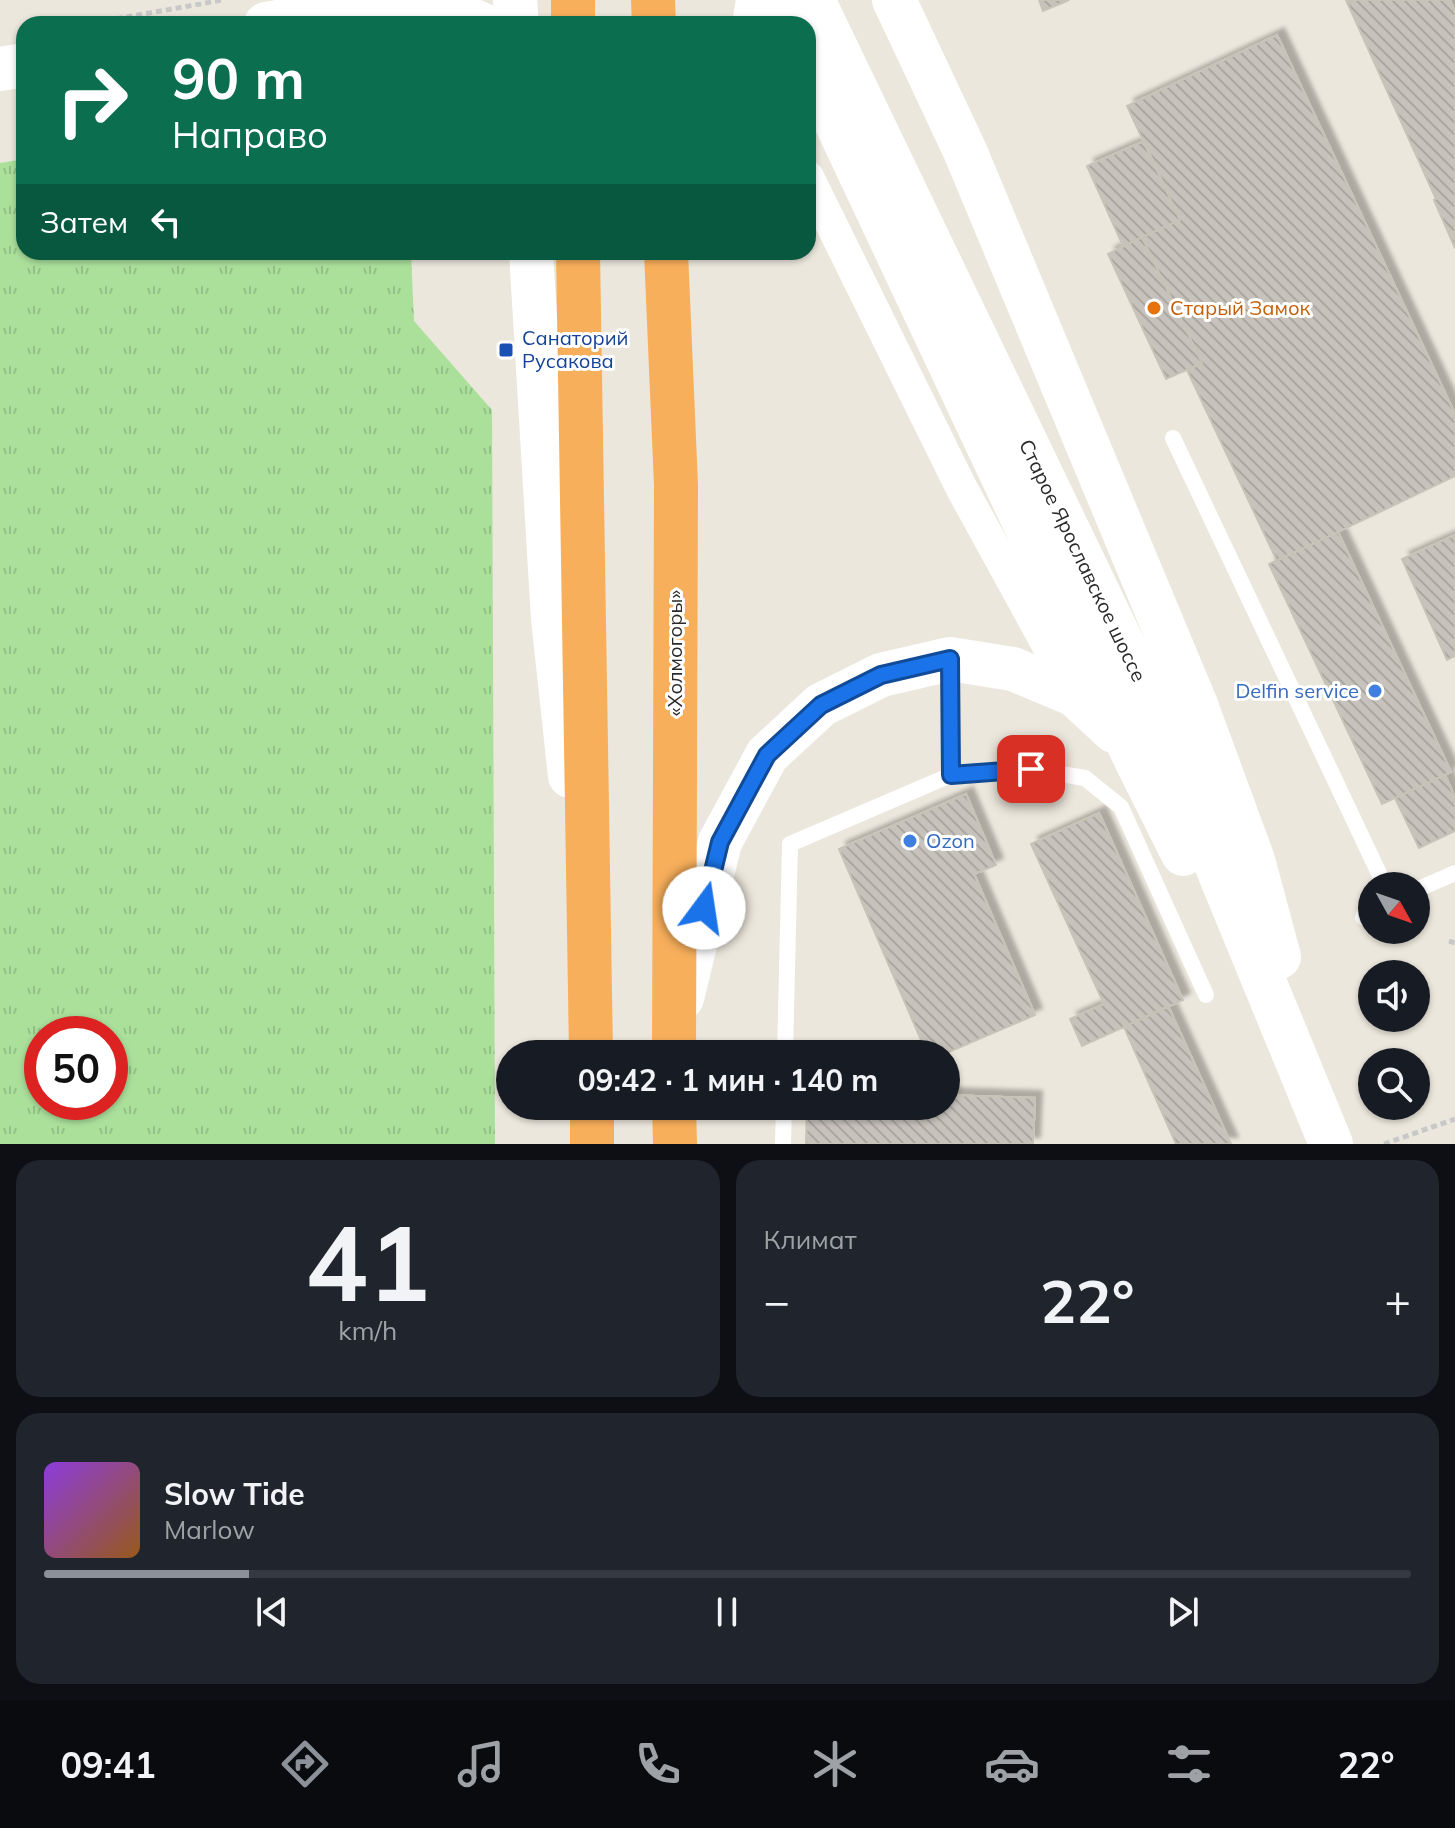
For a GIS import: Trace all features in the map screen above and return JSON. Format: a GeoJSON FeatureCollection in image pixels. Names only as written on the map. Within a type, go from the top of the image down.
{"type":"FeatureCollection","features":[{"type":"Feature","properties":{"kind":"highway"},"geometry":{"type":"LineString","coordinates":[[578,260],[591,1040]]}},
{"type":"Feature","properties":{"kind":"highway","name":"«Холмогоры»"},"geometry":{"type":"LineString","coordinates":[[666,260],[676,485],[674,1040]]}},
{"type":"Feature","properties":{"kind":"highway"},"geometry":{"type":"LineString","coordinates":[[592,1120],[592,1144]]}},
{"type":"Feature","properties":{"kind":"highway"},"geometry":{"type":"LineString","coordinates":[[674,1120],[675,1144]]}},
{"type":"Feature","properties":{"kind":"main road"},"geometry":{"type":"LineString","coordinates":[[894,0],[965,151],[1196,705],[1253,860],[1329,1139]]}},
{"type":"Feature","properties":{"kind":"main road"},"geometry":{"type":"LineString","coordinates":[[314,16],[397,2],[443,8],[462,16]]}},
{"type":"Feature","properties":{"kind":"main road","name":"Старое Ярославское шоссе"},"geometry":{"type":"LineString","coordinates":[[816,21],[823,69],[1137,762],[1329,1139]]}},
{"type":"Feature","properties":{"kind":"main road","name":"Старое Ярославское шоссе"},"geometry":{"type":"LineString","coordinates":[[823,69],[1141,682],[1329,1139]]}},
{"type":"Feature","properties":{"kind":"main road"},"geometry":{"type":"LineString","coordinates":[[531,260],[553,619],[591,964]]}},
{"type":"Feature","properties":{"kind":"main road"},"geometry":{"type":"LineString","coordinates":[[675,1040],[720,842],[767,755],[821,705],[881,675],[950,659],[1013,669],[1075,695],[1108,724],[1137,762]]}},
{"type":"Feature","properties":{"kind":"street"},"geometry":{"type":"LineString","coordinates":[[816,193],[962,489],[1075,695]]}},
{"type":"Feature","properties":{"kind":"lane"},"geometry":{"type":"LineString","coordinates":[[1173,438],[1378,872]]}},
{"type":"Feature","properties":{"kind":"lane"},"geometry":{"type":"LineString","coordinates":[[950,659],[951,775]]}},
{"type":"Feature","properties":{"kind":"lane"},"geometry":{"type":"LineString","coordinates":[[785,1040],[790,844],[951,775],[1031,769],[1085,778],[1121,807],[1206,995]]}},
{"type":"Feature","properties":{"kind":"lane"},"geometry":{"type":"LineString","coordinates":[[1430,884],[1455,873]]}},
{"type":"Feature","properties":{"kind":"lane"},"geometry":{"type":"LineString","coordinates":[[783,1144],[784,1120]]}},
{"type":"Feature","properties":{"kind":"path"},"geometry":{"type":"LineString","coordinates":[[132,16],[223,0]]}},
{"type":"Feature","properties":{"kind":"path"},"geometry":{"type":"LineString","coordinates":[[1384,1144],[1455,1119]]}},
{"type":"Feature","properties":{"kind":"green space"},"geometry":{"type":"Polygon","coordinates":[[[16,160],[16,260],[411,260],[414,321],[492,410],[495,1144],[0,1144],[0,163],[16,160]]]}},
{"type":"Feature","properties":{"kind":"building"},"geometry":{"type":"Polygon","coordinates":[[[1039,0],[1069,0],[1043,11],[1039,0]]]}},
{"type":"Feature","properties":{"kind":"building"},"geometry":{"type":"Polygon","coordinates":[[[1346,0],[1450,0],[1455,12],[1455,248],[1436,199],[1346,0]]]}},
{"type":"Feature","properties":{"kind":"building"},"geometry":{"type":"Polygon","coordinates":[[[1277,35],[1455,414],[1455,476],[1277,561],[1187,370],[1202,363],[1142,237],[1180,220],[1127,106],[1277,35]]]}},
{"type":"Feature","properties":{"kind":"building"},"geometry":{"type":"Polygon","coordinates":[[[1144,141],[1180,220],[1123,246],[1087,166],[1144,141]]]}},
{"type":"Feature","properties":{"kind":"building","name":"Старый Замок"},"geometry":{"type":"Polygon","coordinates":[[[1142,237],[1202,363],[1166,379],[1108,254],[1142,237]]]}},
{"type":"Feature","properties":{"kind":"building"},"geometry":{"type":"Polygon","coordinates":[[[1338,532],[1451,772],[1382,804],[1269,564],[1338,532]]]}},
{"type":"Feature","properties":{"kind":"building"},"geometry":{"type":"Polygon","coordinates":[[[1455,535],[1455,656],[1447,660],[1402,559],[1455,535]]]}},
{"type":"Feature","properties":{"kind":"building"},"geometry":{"type":"Polygon","coordinates":[[[1445,775],[1455,798],[1455,831],[1419,848],[1395,798],[1445,775]]]}},
{"type":"Feature","properties":{"kind":"building"},"geometry":{"type":"Polygon","coordinates":[[[966,794],[996,865],[974,874],[1035,1015],[960,1047],[960,1040],[921,1040],[839,849],[966,794]]]}},
{"type":"Feature","properties":{"kind":"building"},"geometry":{"type":"Polygon","coordinates":[[[1099,813],[1183,1000],[1082,1046],[1070,1019],[1104,1004],[1031,844],[1099,813]]]}},
{"type":"Feature","properties":{"kind":"building"},"geometry":{"type":"Polygon","coordinates":[[[1168,1006],[1231,1144],[1176,1144],[1124,1027],[1168,1006]]]}},
{"type":"Feature","properties":{"kind":"building"},"geometry":{"type":"Polygon","coordinates":[[[960,1095],[1035,1098],[1033,1144],[806,1144],[807,1120],[960,1120],[960,1095]]]}},
{"type":"Feature","properties":{"kind":"place","name":"Старый Замок"},"geometry":{"type":"Point","coordinates":[1154,308]}},
{"type":"Feature","properties":{"kind":"place","name":"Санаторий Русакова"},"geometry":{"type":"Point","coordinates":[506,350]}},
{"type":"Feature","properties":{"kind":"place","name":"Delfin service"},"geometry":{"type":"Point","coordinates":[1375,691]}},
{"type":"Feature","properties":{"kind":"place","name":"Ozon"},"geometry":{"type":"Point","coordinates":[910,841]}},
{"type":"Feature","properties":{"kind":"route"},"geometry":{"type":"LineString","coordinates":[[704,908],[720,842],[767,755],[821,705],[881,675],[950,659],[951,775],[1031,769]]}}]}
